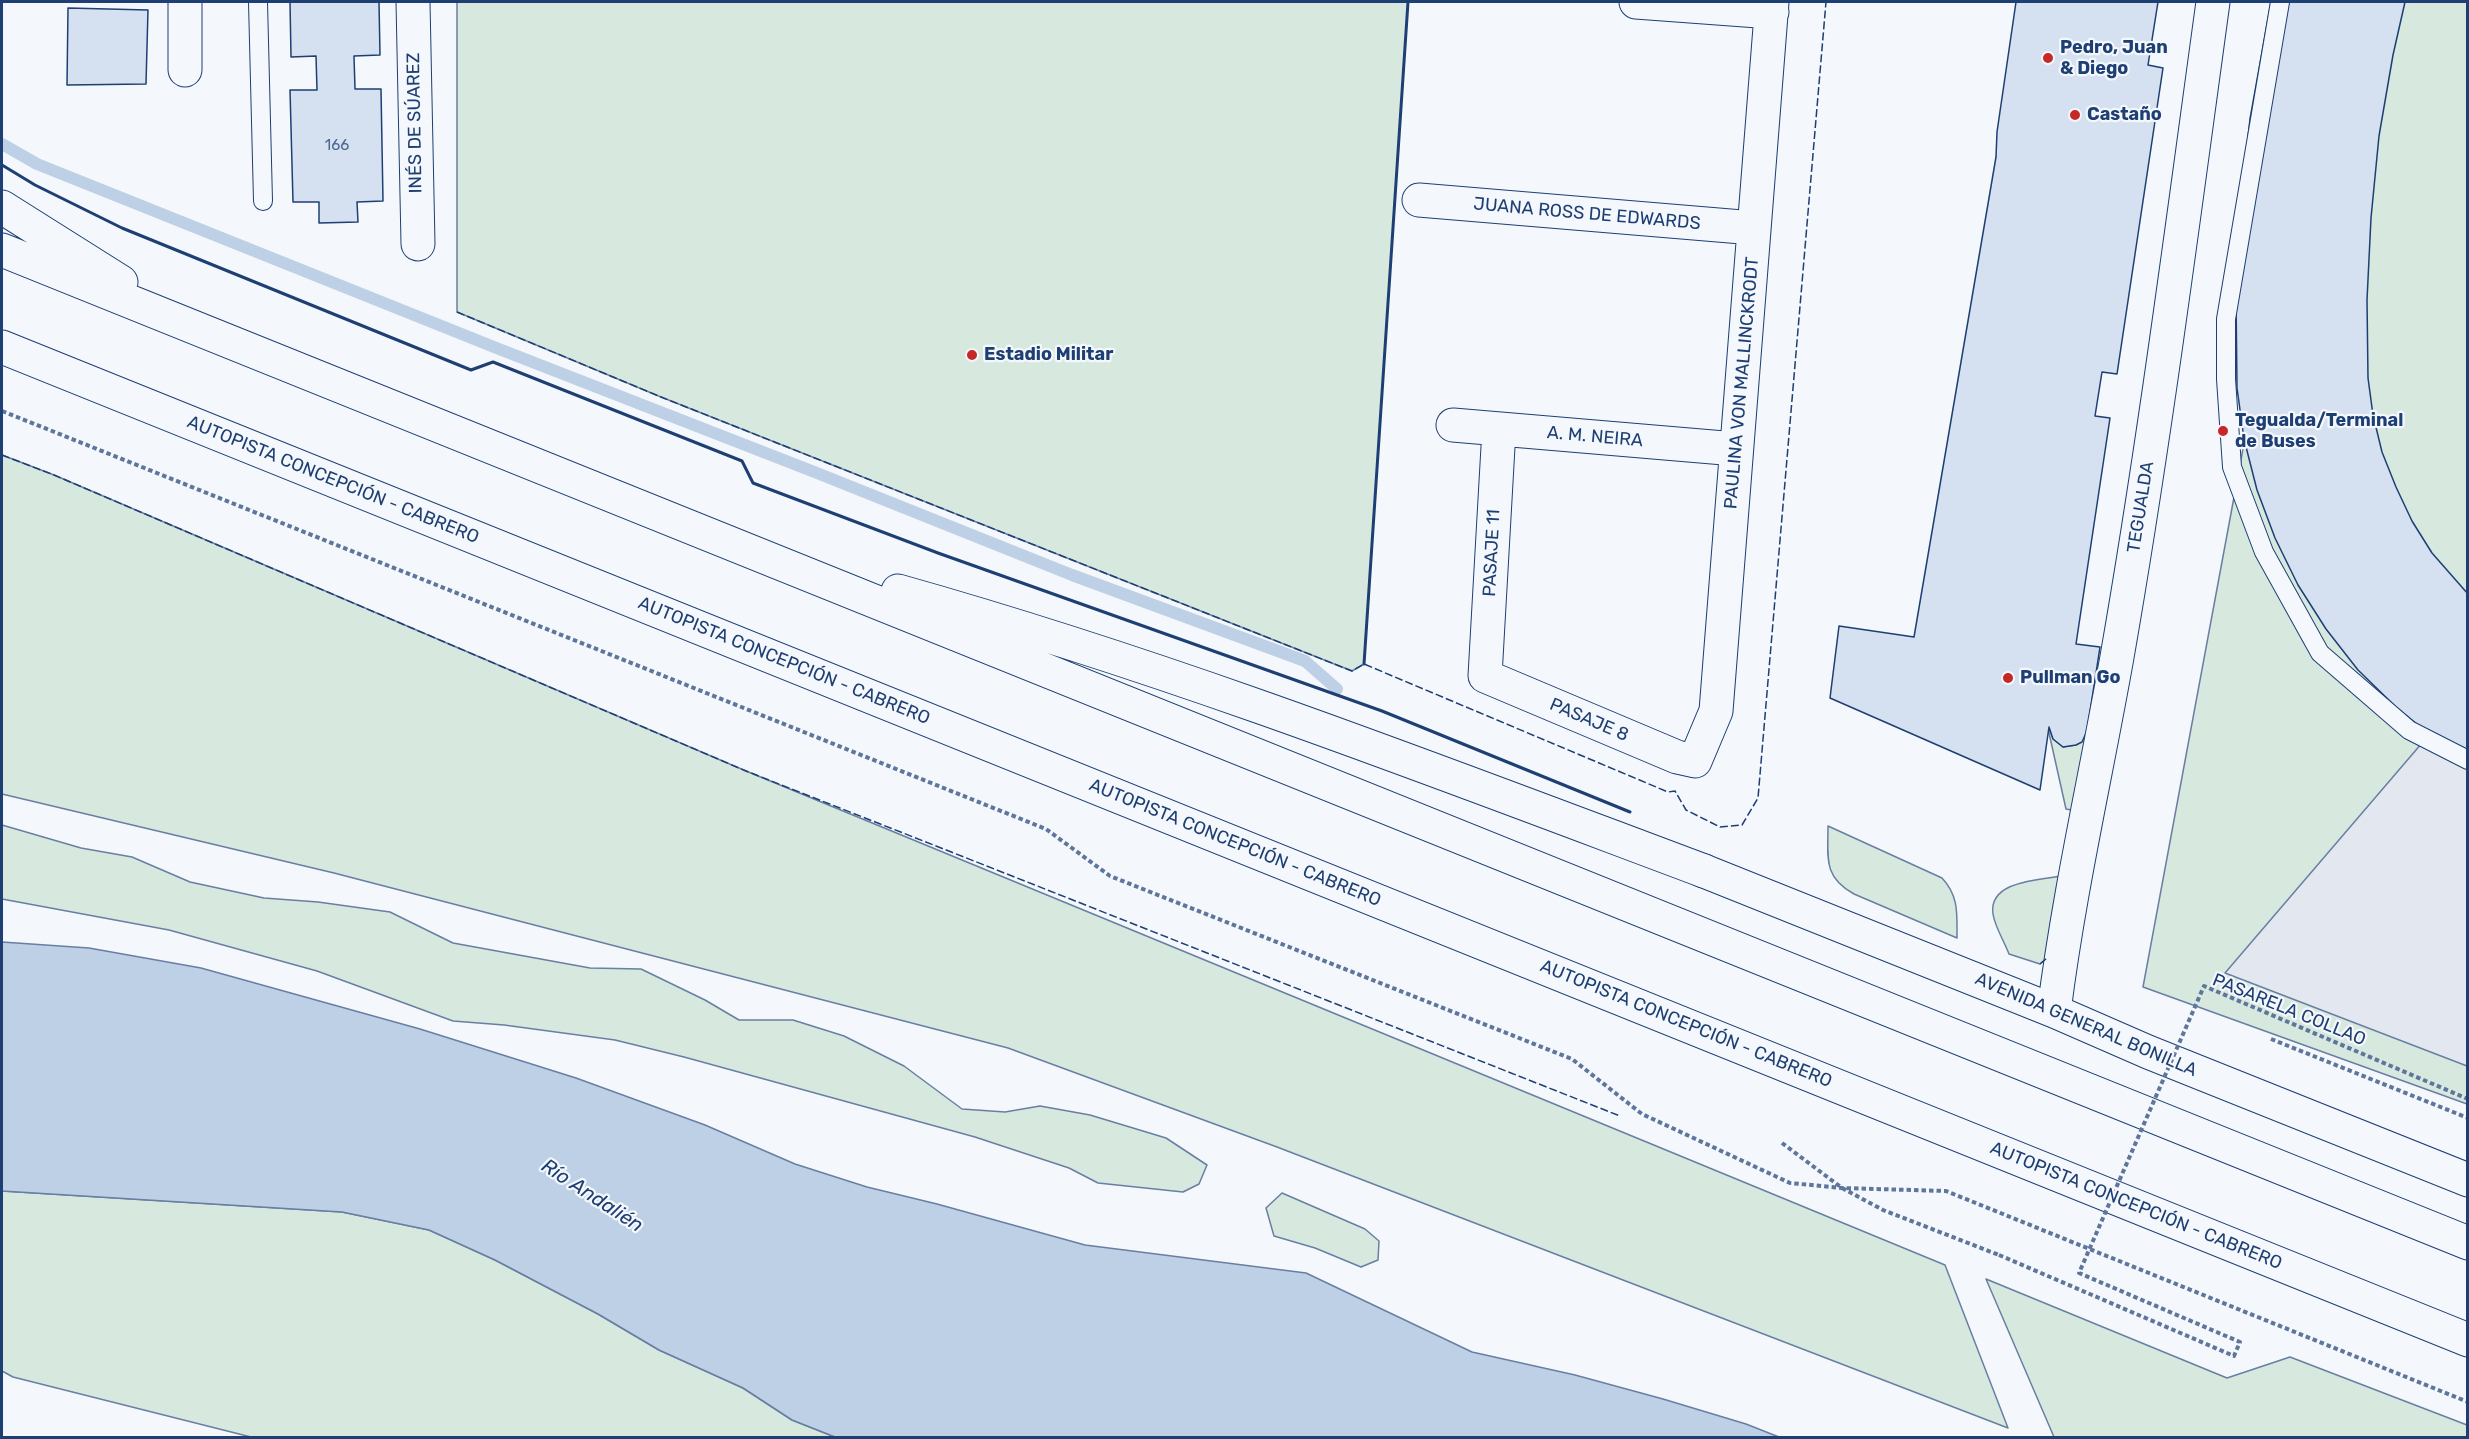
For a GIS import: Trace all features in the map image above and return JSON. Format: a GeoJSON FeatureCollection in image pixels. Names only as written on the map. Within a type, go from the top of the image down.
{"type":"FeatureCollection","features":[{"type":"Feature","properties":{"kind":"main road"},"geometry":{"type":"LineString","coordinates":[[185,2],[185,70]]}},
{"type":"Feature","properties":{"kind":"main road","name":"INÉS DE SÚAREZ"},"geometry":{"type":"LineString","coordinates":[[413,2],[418,244]]}},
{"type":"Feature","properties":{"kind":"main road"},"geometry":{"type":"LineString","coordinates":[[1636,2],[1772,7]]}},
{"type":"Feature","properties":{"kind":"main road","name":"TEGUALDA"},"geometry":{"type":"LineString","coordinates":[[2054,1011],[2062,950],[2116,657],[2157,410],[2213,2]]}},
{"type":"Feature","properties":{"kind":"main road","name":"PAULINA VON MALLINCKRODT"},"geometry":{"type":"LineString","coordinates":[[1695,761],[1716,711],[1772,7]]}},
{"type":"Feature","properties":{"kind":"main road","name":"JUANA ROSS DE EDWARDS"},"geometry":{"type":"LineString","coordinates":[[1419,200],[1754,228]]}},
{"type":"Feature","properties":{"kind":"main road"},"geometry":{"type":"LineString","coordinates":[[2,207],[202,332]]}},
{"type":"Feature","properties":{"kind":"main road"},"geometry":{"type":"LineString","coordinates":[[2,250],[2468,1243]]}},
{"type":"Feature","properties":{"kind":"main road","name":"AUTOPISTA CONCEPCIÓN - CABRERO"},"geometry":{"type":"LineString","coordinates":[[2,347],[2468,1340]]}},
{"type":"Feature","properties":{"kind":"main road","name":"A. M. NEIRA"},"geometry":{"type":"LineString","coordinates":[[1453,425],[1736,448]]}},
{"type":"Feature","properties":{"kind":"main road","name":"PASAJE 11"},"geometry":{"type":"LineString","coordinates":[[1485,676],[1499,429]]}},
{"type":"Feature","properties":{"kind":"main road","name":"AVENIDA GENERAL BONILLA"},"geometry":{"type":"LineString","coordinates":[[755,553],[875,584],[1055,637],[1378,748],[1704,871],[2468,1180]]}},
{"type":"Feature","properties":{"kind":"main road","name":"PASAJE 8"},"geometry":{"type":"LineString","coordinates":[[1485,676],[1677,757],[1695,761]]}},
{"type":"Feature","properties":{"kind":"lane"},"geometry":{"type":"LineString","coordinates":[[258,2],[263,201]]}},
{"type":"Feature","properties":{"kind":"lane"},"geometry":{"type":"LineString","coordinates":[[2280,2],[2226,320],[2226,379],[2232,467],[2264,552],[2320,653],[2409,730],[2468,760]]}},
{"type":"Feature","properties":{"kind":"path"},"geometry":{"type":"LineString","coordinates":[[2,411],[1046,829],[1110,876],[1572,1059],[1642,1114],[1790,1183],[1842,1188],[1946,1191],[2468,1402]]}},
{"type":"Feature","properties":{"kind":"path","name":"PASARELA COLLAO"},"geometry":{"type":"LineString","coordinates":[[1842,1188],[1883,1210],[1999,1255],[2234,1356],[2240,1342],[2079,1273],[2204,986],[2468,1099]]}},
{"type":"Feature","properties":{"kind":"path","name":"PASARELA COLLAO"},"geometry":{"type":"LineString","coordinates":[[2271,1039],[2468,1118]]}},
{"type":"Feature","properties":{"kind":"path"},"geometry":{"type":"LineString","coordinates":[[1782,1143],[1842,1188]]}},
{"type":"Feature","properties":{"kind":"shaded area","name":"Estadio Militar"},"geometry":{"type":"Polygon","coordinates":[[[457,2],[1408,2],[1364,664],[1352,671],[661,397],[457,312],[457,2]]]}},
{"type":"Feature","properties":{"kind":"shaded area"},"geometry":{"type":"Polygon","coordinates":[[[2326,2],[2467,2],[2467,1104],[2143,987],[2326,2]]]}},
{"type":"Feature","properties":{"kind":"shaded area"},"geometry":{"type":"Polygon","coordinates":[[[2,455],[54,475],[746,771],[1945,1265],[2008,1428],[1277,1147],[1008,1048],[334,873],[2,794],[2,455]]]}},
{"type":"Feature","properties":{"kind":"shaded area"},"geometry":{"type":"Polygon","coordinates":[[[2049,727],[2053,739],[2063,747],[2076,745],[2085,737],[2058,950],[2040,964],[2009,954],[1993,914],[1994,903],[1998,895],[2007,889],[2028,881],[2061,876],[2071,810],[2066,809],[2049,727]]]}},
{"type":"Feature","properties":{"kind":"shaded area"},"geometry":{"type":"Polygon","coordinates":[[[2428,736],[2467,754],[2467,1066],[2225,973],[2428,736]]]}},
{"type":"Feature","properties":{"kind":"shaded area"},"geometry":{"type":"Polygon","coordinates":[[[2,825],[81,848],[132,857],[190,882],[264,898],[318,902],[390,912],[453,943],[590,968],[641,969],[705,1000],[739,1020],[793,1020],[844,1036],[904,1066],[962,1109],[1005,1112],[1040,1106],[1090,1115],[1166,1138],[1207,1165],[1199,1184],[1183,1192],[1098,1183],[1069,1168],[975,1137],[684,1057],[615,1040],[504,1025],[453,1021],[317,971],[169,930],[2,899],[2,825]]]}},
{"type":"Feature","properties":{"kind":"shaded area"},"geometry":{"type":"Polygon","coordinates":[[[1828,826],[1942,878],[1954,899],[1957,913],[1957,938],[1844,888],[1837,881],[1829,866],[1828,826]]]}},
{"type":"Feature","properties":{"kind":"shaded area"},"geometry":{"type":"Polygon","coordinates":[[[2,1191],[342,1212],[429,1230],[495,1260],[598,1314],[659,1350],[743,1388],[792,1420],[835,1437],[251,1437],[13,1377],[2,1371],[2,1191]]]}},
{"type":"Feature","properties":{"kind":"shaded area"},"geometry":{"type":"Polygon","coordinates":[[[1282,1193],[1365,1229],[1379,1241],[1378,1260],[1361,1267],[1315,1248],[1274,1236],[1266,1208],[1282,1193]]]}},
{"type":"Feature","properties":{"kind":"shaded area"},"geometry":{"type":"Polygon","coordinates":[[[1986,1279],[2227,1378],[2290,1357],[2467,1425],[2467,1437],[2054,1437],[1986,1279]]]}},
{"type":"Feature","properties":{"kind":"water","name":"Río Andalién"},"geometry":{"type":"Polygon","coordinates":[[[2,942],[89,948],[201,968],[420,1029],[576,1078],[705,1125],[795,1164],[867,1187],[1085,1245],[1306,1273],[1472,1352],[1575,1375],[1663,1399],[1746,1424],[1779,1437],[835,1437],[792,1420],[743,1388],[659,1350],[598,1314],[495,1260],[429,1230],[342,1212],[2,1191],[2,942]]]}},
{"type":"Feature","properties":{"kind":"building"},"geometry":{"type":"Polygon","coordinates":[[[290,2],[379,2],[380,55],[354,56],[355,89],[381,89],[383,201],[357,202],[358,222],[319,223],[319,202],[293,202],[290,90],[317,90],[316,56],[291,57],[290,2]]]}},
{"type":"Feature","properties":{"kind":"building"},"geometry":{"type":"Polygon","coordinates":[[[2016,2],[2158,2],[2148,65],[2163,68],[2117,374],[2102,372],[2095,416],[2110,418],[2076,644],[2100,647],[2087,731],[2082,742],[2063,747],[2053,739],[2049,727],[2040,790],[1830,698],[1839,626],[1914,637],[1996,157],[1997,132],[2016,2]]]}},
{"type":"Feature","properties":{"kind":"building"},"geometry":{"type":"Polygon","coordinates":[[[2271,2],[2405,2],[2379,136],[2371,218],[2367,300],[2368,378],[2373,415],[2382,452],[2396,487],[2412,521],[2432,553],[2468,594],[2468,761],[2435,739],[2395,706],[2358,670],[2326,629],[2298,585],[2275,538],[2257,490],[2244,439],[2237,388],[2236,298],[2240,208],[2250,119],[2271,2]]]}},
{"type":"Feature","properties":{"kind":"building"},"geometry":{"type":"Polygon","coordinates":[[[68,8],[148,10],[146,84],[67,85],[68,8]]]}},
{"type":"Feature","properties":{"kind":"waterway"},"geometry":{"type":"LineString","coordinates":[[2,144],[37,164],[499,349],[1072,575],[1305,661],[1337,689]]}},
{"type":"Feature","properties":{"kind":"fence"},"geometry":{"type":"LineString","coordinates":[[457,312],[661,397],[1352,671],[1364,664],[1668,792],[1675,791],[1686,810],[1720,827],[1742,825],[1758,798],[1826,2]]}},
{"type":"Feature","properties":{"kind":"fence"},"geometry":{"type":"LineString","coordinates":[[2,455],[54,475],[746,771],[1620,1116]]}},
{"type":"Feature","properties":{"kind":"fence"},"geometry":{"type":"LineString","coordinates":[[2040,964],[2047,958]]}},
{"type":"Feature","properties":{"kind":"wall"},"geometry":{"type":"LineString","coordinates":[[1364,664],[1408,2]]}},
{"type":"Feature","properties":{"kind":"wall"},"geometry":{"type":"LineString","coordinates":[[2,165],[35,185],[122,228],[471,370],[493,362],[742,461],[753,483],[938,553],[1382,711],[1630,812]]}},
{"type":"Feature","properties":{"kind":"place","name":"Pedro, Juan & Diego"},"geometry":{"type":"Point","coordinates":[2048,58]}},
{"type":"Feature","properties":{"kind":"place","name":"Castaño"},"geometry":{"type":"Point","coordinates":[2075,115]}},
{"type":"Feature","properties":{"kind":"place","name":"Estadio Militar"},"geometry":{"type":"Point","coordinates":[972,355]}},
{"type":"Feature","properties":{"kind":"place","name":"Tegualda/Terminal de Buses"},"geometry":{"type":"Point","coordinates":[2223,431]}},
{"type":"Feature","properties":{"kind":"place","name":"Pullman Go"},"geometry":{"type":"Point","coordinates":[2008,678]}}]}
